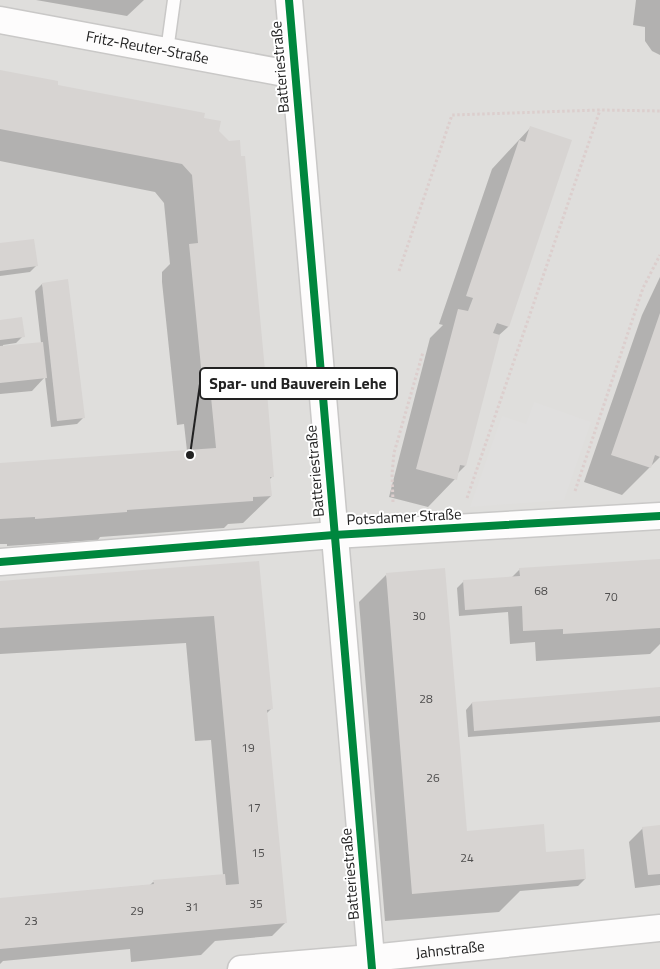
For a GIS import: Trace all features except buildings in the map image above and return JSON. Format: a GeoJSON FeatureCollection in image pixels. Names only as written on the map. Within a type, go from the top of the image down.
{"type":"FeatureCollection","features":[{"type":"Feature","properties":{"kind":"street","name":"Batteriestraße"},"geometry":{"type":"LineString","coordinates":[[289,0],[371,964]]}},
{"type":"Feature","properties":{"kind":"street","name":"Fritz-Reuter-Straße"},"geometry":{"type":"LineString","coordinates":[[0,20],[295,75]]}},
{"type":"Feature","properties":{"kind":"street","name":"Potsdamer Straße"},"geometry":{"type":"LineString","coordinates":[[0,562],[334,535],[660,516]]}},
{"type":"Feature","properties":{"kind":"street","name":"Jahnstraße"},"geometry":{"type":"LineString","coordinates":[[241,969],[371,964],[660,928]]}},
{"type":"Feature","properties":{"kind":"lane"},"geometry":{"type":"LineString","coordinates":[[166,51],[174,0]]}},
{"type":"Feature","properties":{"kind":"path"},"geometry":{"type":"LineString","coordinates":[[399,271],[452,115],[600,110],[660,111]]}},
{"type":"Feature","properties":{"kind":"path"},"geometry":{"type":"LineString","coordinates":[[462,528],[463,507],[600,110]]}},
{"type":"Feature","properties":{"kind":"path"},"geometry":{"type":"LineString","coordinates":[[571,522],[572,499],[644,288],[660,255]]}},
{"type":"Feature","properties":{"kind":"path"},"geometry":{"type":"LineString","coordinates":[[395,532],[392,474],[394,453],[423,352]]}},
{"type":"Feature","properties":{"kind":"shaded area"},"geometry":{"type":"Polygon","coordinates":[[[0,0],[660,0],[660,969],[0,969],[0,0]]]}},
{"type":"Feature","properties":{"kind":"shaded area"},"geometry":{"type":"Polygon","coordinates":[[[534,402],[591,422],[564,500],[470,507],[502,416],[526,424],[534,402]]]}},
{"type":"Feature","properties":{"kind":"cycle path"},"geometry":{"type":"LineString","coordinates":[[289,0],[372,969]]}},
{"type":"Feature","properties":{"kind":"cycle path"},"geometry":{"type":"LineString","coordinates":[[0,562],[334,535],[660,516]]}},
{"type":"Feature","properties":{"kind":"place","name":"Spar- und Bauverein Lehe"},"geometry":{"type":"Point","coordinates":[190,455]}}]}
